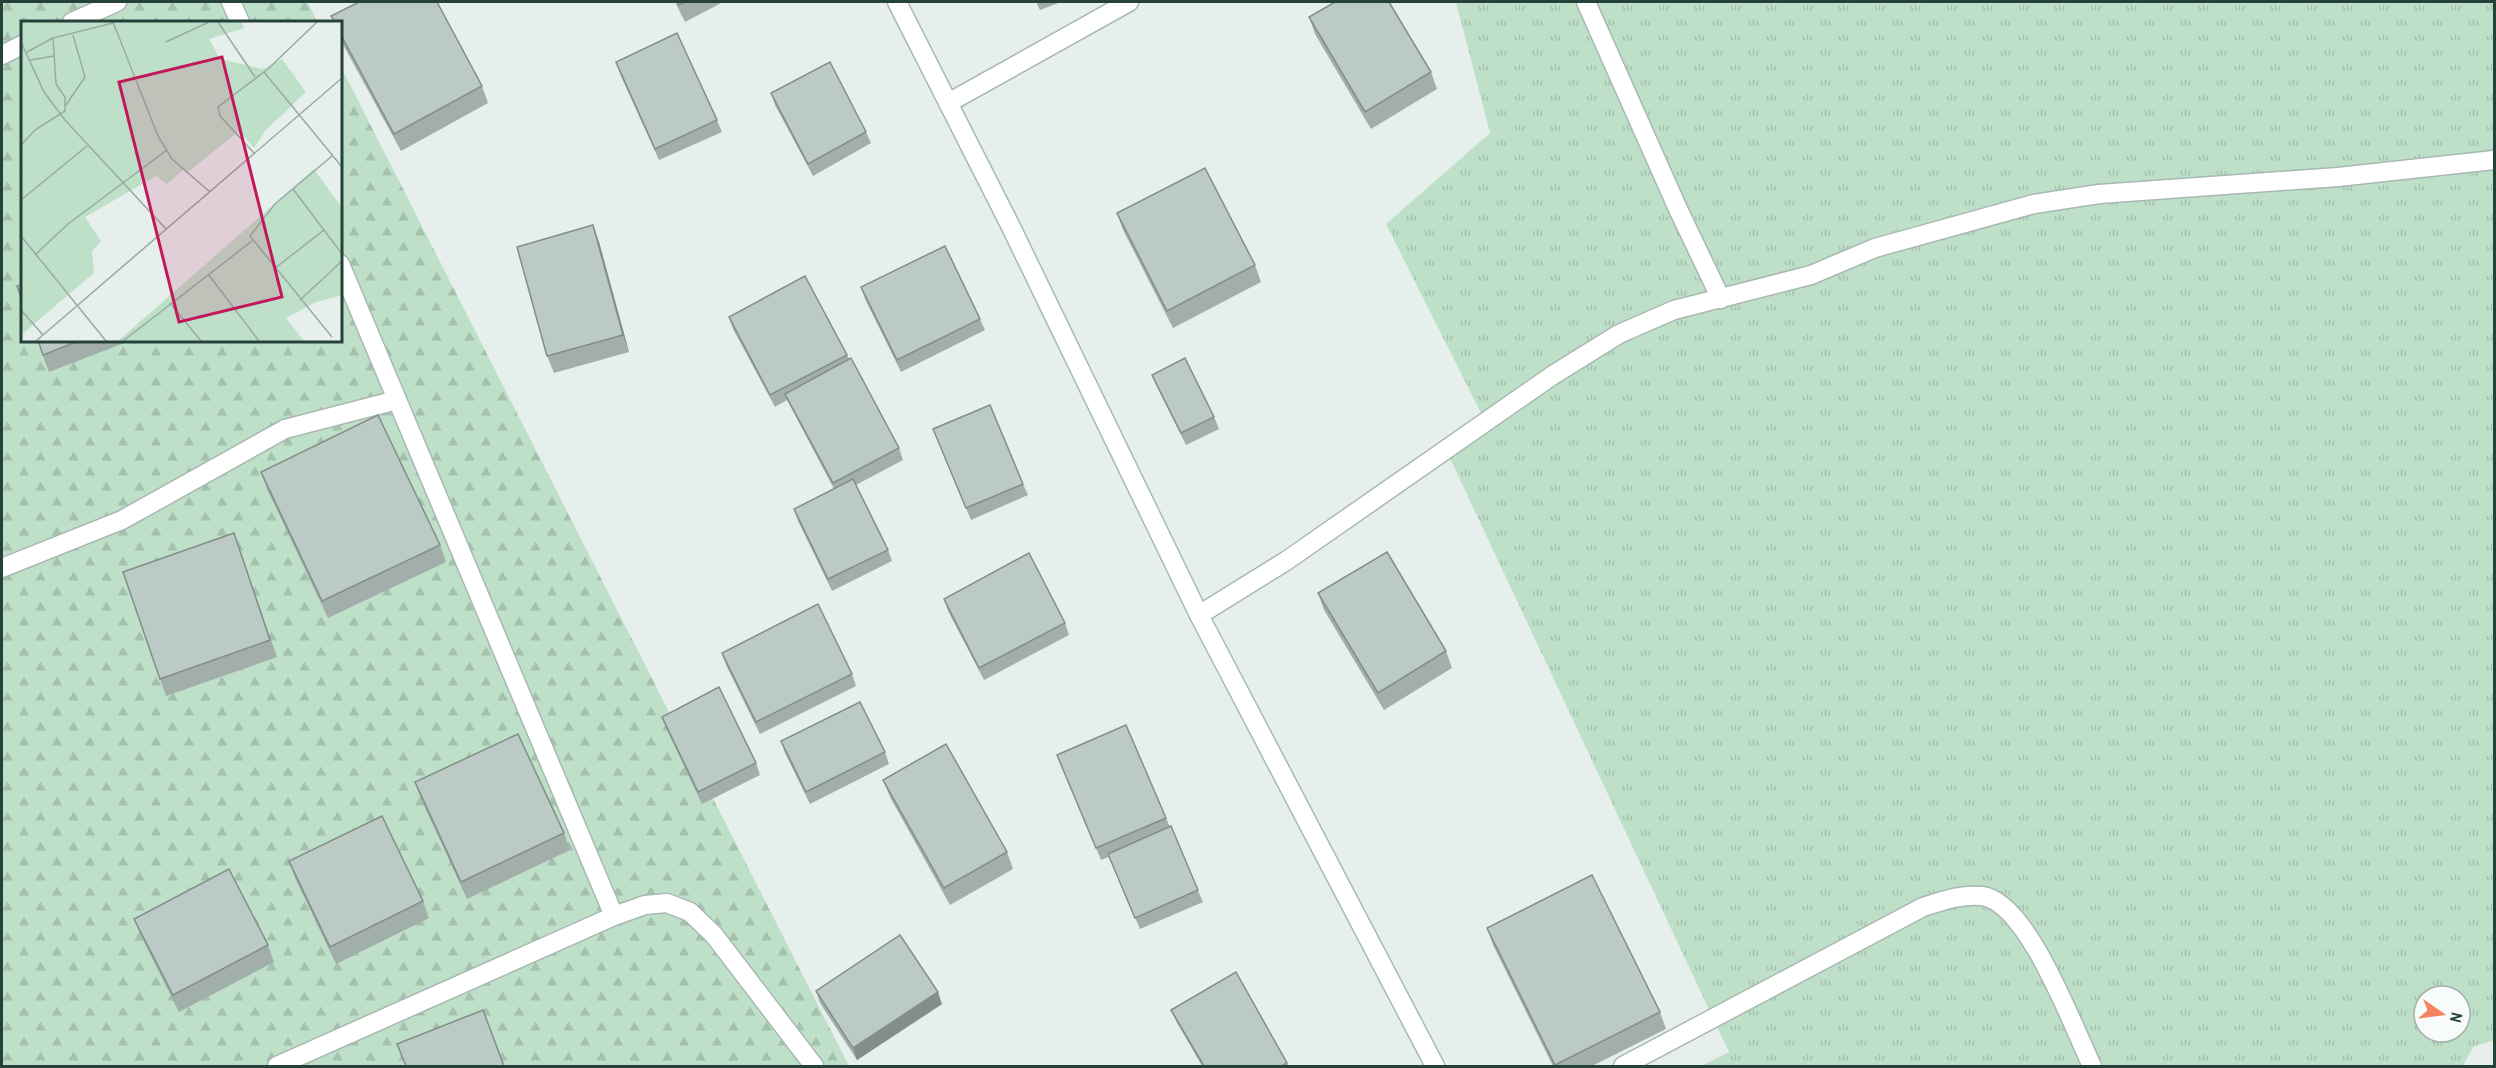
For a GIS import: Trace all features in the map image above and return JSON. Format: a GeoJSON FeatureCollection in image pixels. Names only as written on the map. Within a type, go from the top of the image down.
{"type":"FeatureCollection","features":[{"type":"Feature","properties":{"kind":"street"},"geometry":{"type":"LineString","coordinates":[[74,21],[117,2]]}},
{"type":"Feature","properties":{"kind":"street"},"geometry":{"type":"LineString","coordinates":[[231,2],[240,21]]}},
{"type":"Feature","properties":{"kind":"street"},"geometry":{"type":"LineString","coordinates":[[897,2],[1010,225],[1199,615],[1435,1066]]}},
{"type":"Feature","properties":{"kind":"street"},"geometry":{"type":"LineString","coordinates":[[948,103],[1129,2]]}},
{"type":"Feature","properties":{"kind":"street"},"geometry":{"type":"LineString","coordinates":[[1586,2],[1721,299]]}},
{"type":"Feature","properties":{"kind":"street"},"geometry":{"type":"LineString","coordinates":[[2,55],[21,46]]}},
{"type":"Feature","properties":{"kind":"street"},"geometry":{"type":"LineString","coordinates":[[1199,615],[1286,561],[1553,375],[1619,334],[1674,310],[1811,275],[1875,248],[2034,204],[2099,194],[2338,177],[2494,160]]}},
{"type":"Feature","properties":{"kind":"street"},"geometry":{"type":"LineString","coordinates":[[342,269],[614,916]]}},
{"type":"Feature","properties":{"kind":"street"},"geometry":{"type":"LineString","coordinates":[[2,568],[122,520],[285,429],[398,400]]}},
{"type":"Feature","properties":{"kind":"street"},"geometry":{"type":"LineString","coordinates":[[1623,1066],[1923,907],[1958,896],[1984,896],[2009,911],[2035,943],[2092,1066]]}},
{"type":"Feature","properties":{"kind":"street"},"geometry":{"type":"LineString","coordinates":[[287,1064],[614,916],[645,905],[667,903],[690,912],[714,935],[814,1066]]}},
{"type":"Feature","properties":{"kind":"green space"},"geometry":{"type":"Polygon","coordinates":[[[2,2],[307,2],[317,21],[21,21],[21,342],[342,342],[342,69],[849,1066],[2,1066],[2,2]]]}},
{"type":"Feature","properties":{"kind":"green space"},"geometry":{"type":"Polygon","coordinates":[[[1456,2],[2494,2],[2494,1040],[2473,1047],[2463,1066],[1701,1066],[1729,1052],[1448,454],[1489,429],[1386,224],[1490,133],[1456,2]]]}},
{"type":"Feature","properties":{"kind":"building"},"geometry":{"type":"Polygon","coordinates":[[[359,2],[437,2],[482,86],[394,134],[342,37],[342,21],[334,21],[331,16],[359,2]]]}},
{"type":"Feature","properties":{"kind":"building"},"geometry":{"type":"Polygon","coordinates":[[[1335,2],[1389,2],[1431,72],[1365,112],[1309,17],[1335,2]]]}},
{"type":"Feature","properties":{"kind":"building"},"geometry":{"type":"Polygon","coordinates":[[[677,33],[717,120],[655,149],[616,62],[677,33]]]}},
{"type":"Feature","properties":{"kind":"building"},"geometry":{"type":"Polygon","coordinates":[[[830,62],[866,132],[808,164],[771,93],[830,62]]]}},
{"type":"Feature","properties":{"kind":"building"},"geometry":{"type":"Polygon","coordinates":[[[1205,168],[1255,265],[1167,311],[1117,213],[1205,168]]]}},
{"type":"Feature","properties":{"kind":"building"},"geometry":{"type":"Polygon","coordinates":[[[593,225],[623,335],[547,356],[517,247],[593,225]]]}},
{"type":"Feature","properties":{"kind":"building"},"geometry":{"type":"Polygon","coordinates":[[[945,246],[980,319],[897,360],[861,287],[945,246]]]}},
{"type":"Feature","properties":{"kind":"building"},"geometry":{"type":"Polygon","coordinates":[[[805,276],[847,355],[770,395],[729,317],[805,276]]]}},
{"type":"Feature","properties":{"kind":"building"},"geometry":{"type":"Polygon","coordinates":[[[21,285],[21,297],[17,286],[21,285]]]}},
{"type":"Feature","properties":{"kind":"building"},"geometry":{"type":"Polygon","coordinates":[[[39,342],[76,342],[43,355],[39,342]]]}},
{"type":"Feature","properties":{"kind":"building"},"geometry":{"type":"Polygon","coordinates":[[[851,358],[899,448],[833,483],[785,394],[851,358]]]}},
{"type":"Feature","properties":{"kind":"building"},"geometry":{"type":"Polygon","coordinates":[[[1185,358],[1214,417],[1181,433],[1152,375],[1185,358]]]}},
{"type":"Feature","properties":{"kind":"building"},"geometry":{"type":"Polygon","coordinates":[[[990,405],[1023,484],[966,508],[933,429],[990,405]]]}},
{"type":"Feature","properties":{"kind":"building"},"geometry":{"type":"Polygon","coordinates":[[[378,415],[440,545],[322,601],[261,472],[378,415]]]}},
{"type":"Feature","properties":{"kind":"building"},"geometry":{"type":"Polygon","coordinates":[[[853,479],[888,550],[828,579],[794,509],[853,479]]]}},
{"type":"Feature","properties":{"kind":"building"},"geometry":{"type":"Polygon","coordinates":[[[234,533],[270,640],[160,679],[123,572],[234,533]]]}},
{"type":"Feature","properties":{"kind":"building"},"geometry":{"type":"Polygon","coordinates":[[[1387,552],[1446,651],[1378,693],[1318,593],[1387,552]]]}},
{"type":"Feature","properties":{"kind":"building"},"geometry":{"type":"Polygon","coordinates":[[[1029,553],[1065,623],[979,668],[944,599],[1029,553]]]}},
{"type":"Feature","properties":{"kind":"building"},"geometry":{"type":"Polygon","coordinates":[[[818,604],[852,674],[756,722],[722,653],[818,604]]]}},
{"type":"Feature","properties":{"kind":"building"},"geometry":{"type":"Polygon","coordinates":[[[719,687],[756,763],[698,792],[662,717],[719,687]]]}},
{"type":"Feature","properties":{"kind":"building"},"geometry":{"type":"Polygon","coordinates":[[[860,702],[885,752],[806,792],[781,741],[860,702]]]}},
{"type":"Feature","properties":{"kind":"building"},"geometry":{"type":"Polygon","coordinates":[[[1126,725],[1166,818],[1096,848],[1057,755],[1126,725]]]}},
{"type":"Feature","properties":{"kind":"building"},"geometry":{"type":"Polygon","coordinates":[[[518,734],[564,833],[461,882],[415,782],[518,734]]]}},
{"type":"Feature","properties":{"kind":"building"},"geometry":{"type":"Polygon","coordinates":[[[946,744],[1007,852],[944,888],[883,780],[946,744]]]}},
{"type":"Feature","properties":{"kind":"building"},"geometry":{"type":"Polygon","coordinates":[[[382,816],[423,901],[330,947],[289,861],[382,816]]]}},
{"type":"Feature","properties":{"kind":"building"},"geometry":{"type":"Polygon","coordinates":[[[1171,826],[1198,890],[1135,918],[1108,854],[1171,826]]]}},
{"type":"Feature","properties":{"kind":"building"},"geometry":{"type":"Polygon","coordinates":[[[229,869],[268,945],[173,995],[134,919],[229,869]]]}},
{"type":"Feature","properties":{"kind":"building"},"geometry":{"type":"Polygon","coordinates":[[[1592,875],[1660,1012],[1555,1065],[1487,928],[1592,875]]]}},
{"type":"Feature","properties":{"kind":"building"},"geometry":{"type":"Polygon","coordinates":[[[900,935],[938,992],[853,1048],[816,991],[900,935]]]}},
{"type":"Feature","properties":{"kind":"building"},"geometry":{"type":"Polygon","coordinates":[[[1236,972],[1287,1063],[1281,1066],[1204,1066],[1171,1010],[1236,972]]]}},
{"type":"Feature","properties":{"kind":"building"},"geometry":{"type":"Polygon","coordinates":[[[483,1010],[504,1066],[406,1066],[397,1044],[483,1010]]]}}]}
